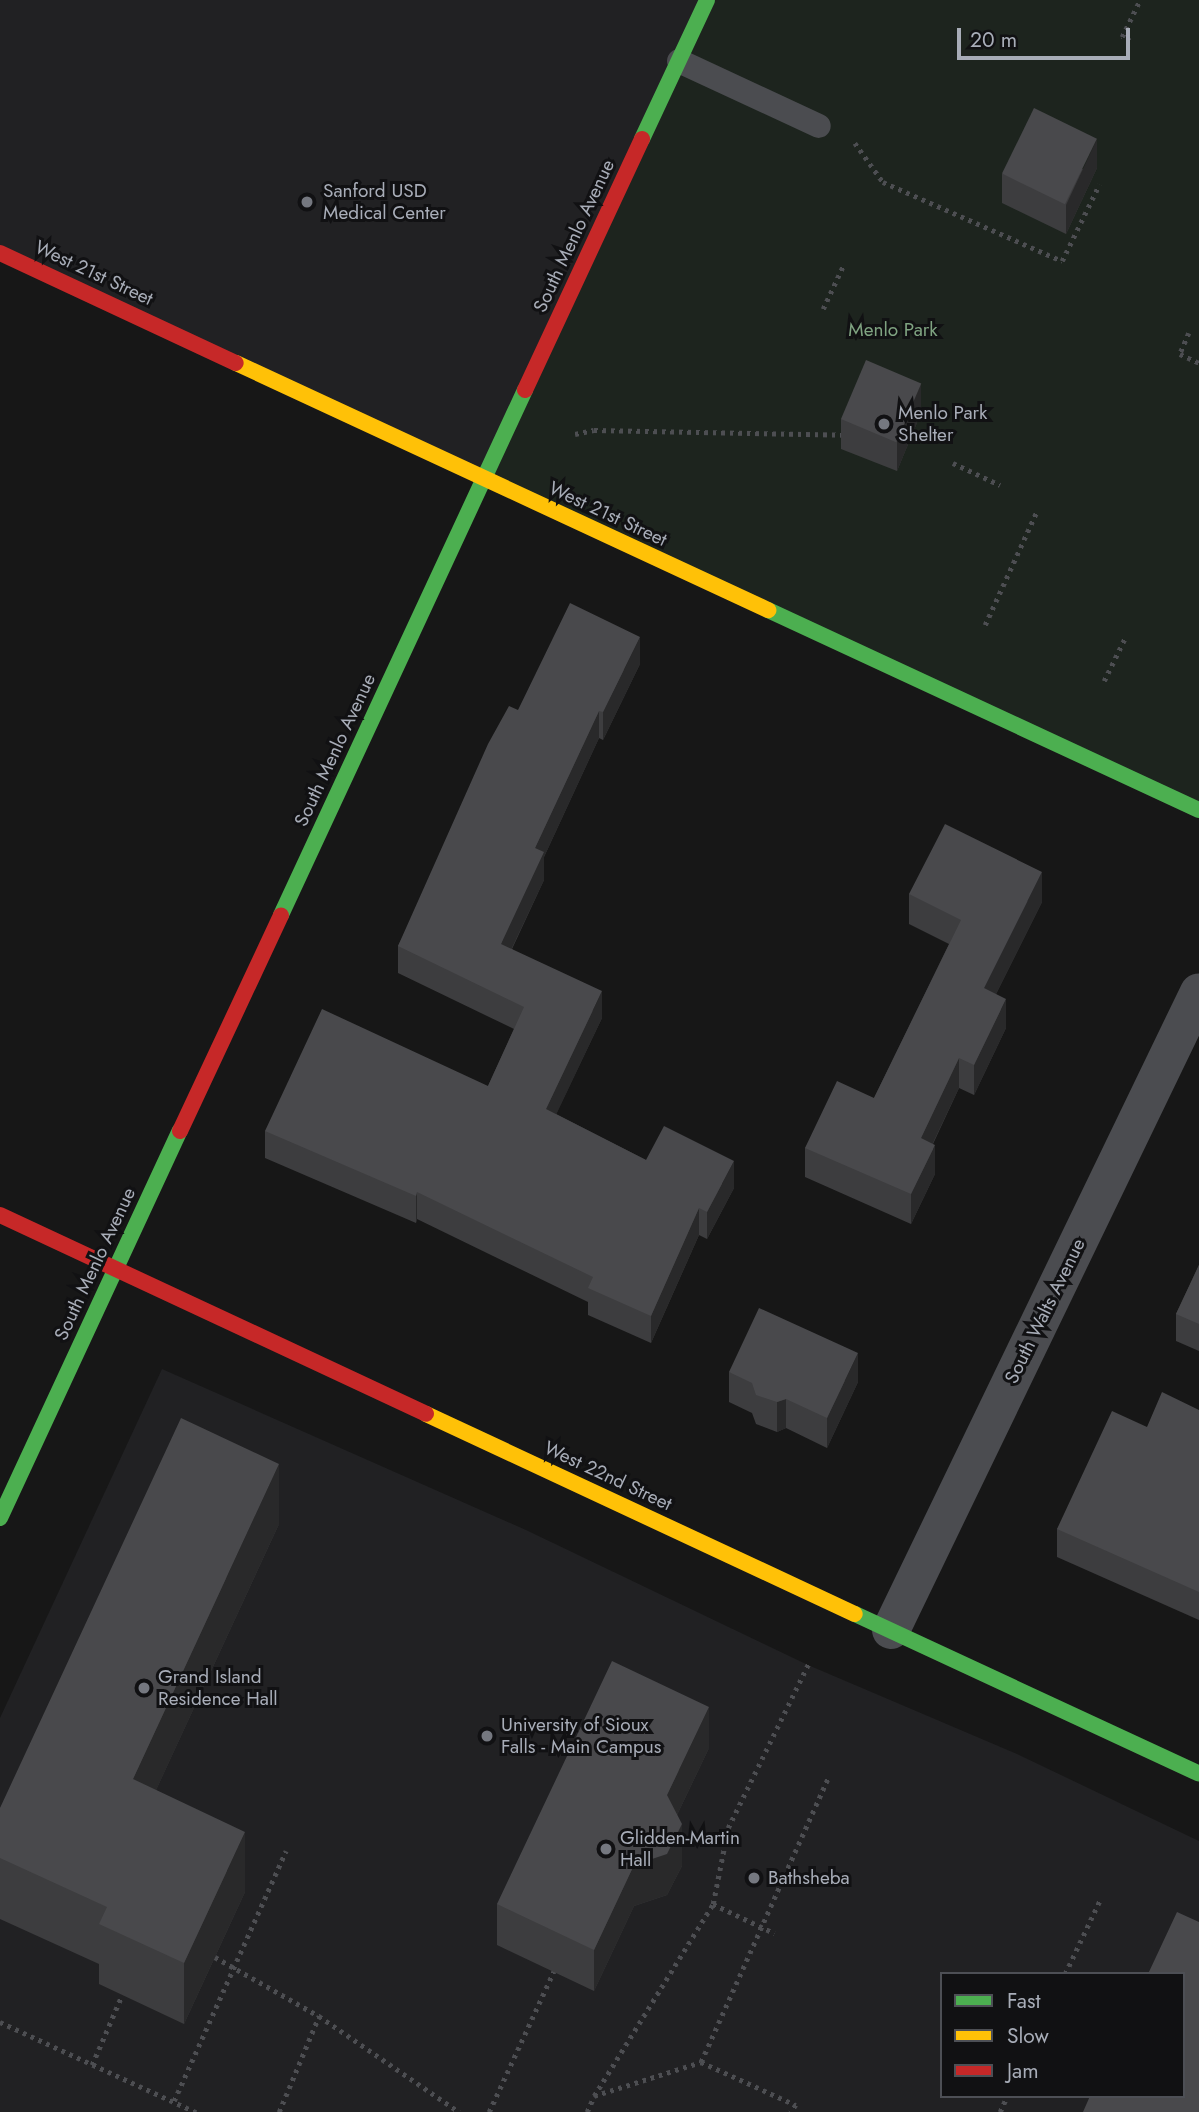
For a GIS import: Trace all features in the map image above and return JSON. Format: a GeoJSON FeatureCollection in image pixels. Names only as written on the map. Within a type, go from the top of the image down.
{"type":"FeatureCollection","features":[{"type":"Feature","properties":{"kind":"street","name":"South Menlo Avenue"},"geometry":{"type":"LineString","coordinates":[[0,1518],[707,0]]}},
{"type":"Feature","properties":{"kind":"street","name":"West 21st Street"},"geometry":{"type":"LineString","coordinates":[[0,253],[1199,810]]}},
{"type":"Feature","properties":{"kind":"street","name":"South Walts Avenue"},"geometry":{"type":"LineString","coordinates":[[891,1630],[1199,992]]}},
{"type":"Feature","properties":{"kind":"street","name":"West 22nd Street"},"geometry":{"type":"LineString","coordinates":[[0,1215],[1199,1774]]}},
{"type":"Feature","properties":{"kind":"lane"},"geometry":{"type":"LineString","coordinates":[[679,61],[819,126]]}},
{"type":"Feature","properties":{"kind":"path"},"geometry":{"type":"LineString","coordinates":[[1129,41],[1122,37],[1140,0]]}},
{"type":"Feature","properties":{"kind":"path"},"geometry":{"type":"LineString","coordinates":[[819,126],[858,144],[883,182],[1062,261],[1099,185]]}},
{"type":"Feature","properties":{"kind":"path"},"geometry":{"type":"LineString","coordinates":[[823,309],[844,264]]}},
{"type":"Feature","properties":{"kind":"path"},"geometry":{"type":"LineString","coordinates":[[1189,333],[1180,354],[1199,363]]}},
{"type":"Feature","properties":{"kind":"path"},"geometry":{"type":"LineString","coordinates":[[575,434],[594,430],[847,435]]}},
{"type":"Feature","properties":{"kind":"path"},"geometry":{"type":"LineString","coordinates":[[953,463],[1000,485]]}},
{"type":"Feature","properties":{"kind":"path"},"geometry":{"type":"LineString","coordinates":[[985,625],[1037,511]]}},
{"type":"Feature","properties":{"kind":"path"},"geometry":{"type":"LineString","coordinates":[[1104,681],[1126,636]]}},
{"type":"Feature","properties":{"kind":"path"},"geometry":{"type":"LineString","coordinates":[[587,2112],[594,2096],[713,1904],[728,1828],[808,1665]]}},
{"type":"Feature","properties":{"kind":"path"},"geometry":{"type":"LineString","coordinates":[[701,2062],[828,1778]]}},
{"type":"Feature","properties":{"kind":"path"},"geometry":{"type":"LineString","coordinates":[[174,2101],[286,1851]]}},
{"type":"Feature","properties":{"kind":"path"},"geometry":{"type":"LineString","coordinates":[[1066,1972],[1100,1900]]}},
{"type":"Feature","properties":{"kind":"path"},"geometry":{"type":"LineString","coordinates":[[713,1904],[774,1933]]}},
{"type":"Feature","properties":{"kind":"path"},"geometry":{"type":"LineString","coordinates":[[215,1957],[319,2016],[456,2112]]}},
{"type":"Feature","properties":{"kind":"path"},"geometry":{"type":"LineString","coordinates":[[489,2112],[554,1971]]}},
{"type":"Feature","properties":{"kind":"path"},"geometry":{"type":"LineString","coordinates":[[92,2065],[122,1995]]}},
{"type":"Feature","properties":{"kind":"path"},"geometry":{"type":"LineString","coordinates":[[279,2112],[319,2016]]}},
{"type":"Feature","properties":{"kind":"path"},"geometry":{"type":"LineString","coordinates":[[0,2022],[196,2112]]}},
{"type":"Feature","properties":{"kind":"path"},"geometry":{"type":"LineString","coordinates":[[594,2096],[701,2062],[796,2105],[792,2112]]}},
{"type":"Feature","properties":{"kind":"shaded area","name":"Sanford USD Medical Center"},"geometry":{"type":"Polygon","coordinates":[[[0,0],[707,0],[484,479],[0,253],[0,0]]]}},
{"type":"Feature","properties":{"kind":"shaded area","name":"University of Sioux Falls - Main Campus"},"geometry":{"type":"Polygon","coordinates":[[[162,1369],[526,1530],[808,1665],[1017,1754],[1199,1841],[1199,2112],[0,2112],[0,1718],[162,1369]]]}},
{"type":"Feature","properties":{"kind":"green space","name":"Menlo Park"},"geometry":{"type":"Polygon","coordinates":[[[707,0],[1199,0],[1199,810],[484,479],[707,0]]]}},
{"type":"Feature","properties":{"kind":"building"},"geometry":{"type":"Polygon","coordinates":[[[1034,108],[1097,139],[1065,204],[1002,174],[1034,108]]]}},
{"type":"Feature","properties":{"kind":"building"},"geometry":{"type":"Polygon","coordinates":[[[866,360],[921,383],[896,442],[841,419],[866,360]]]}},
{"type":"Feature","properties":{"kind":"building"},"geometry":{"type":"Polygon","coordinates":[[[570,603],[640,637],[603,712],[599,711],[535,848],[544,852],[501,944],[602,991],[546,1109],[646,1160],[664,1126],[734,1161],[707,1212],[699,1208],[651,1316],[588,1288],[593,1277],[417,1192],[416,1196],[265,1131],[322,1009],[488,1086],[524,1007],[398,946],[488,744],[509,706],[518,710],[570,603]]]}},
{"type":"Feature","properties":{"kind":"building"},"geometry":{"type":"Polygon","coordinates":[[[945,824],[1042,872],[984,988],[1006,999],[974,1065],[959,1058],[921,1138],[935,1145],[911,1194],[805,1148],[837,1081],[874,1098],[961,920],[909,894],[945,824]]]}},
{"type":"Feature","properties":{"kind":"building"},"geometry":{"type":"Polygon","coordinates":[[[1199,1265],[1199,1324],[1176,1314],[1199,1265]]]}},
{"type":"Feature","properties":{"kind":"building"},"geometry":{"type":"Polygon","coordinates":[[[759,1308],[858,1353],[827,1418],[786,1399],[777,1402],[756,1395],[752,1383],[729,1372],[759,1308]]]}},
{"type":"Feature","properties":{"kind":"building"},"geometry":{"type":"Polygon","coordinates":[[[1162,1392],[1199,1410],[1199,1592],[1057,1529],[1112,1411],[1147,1427],[1162,1392]]]}},
{"type":"Feature","properties":{"kind":"building","name":"Grand Island Residence Hall"},"geometry":{"type":"Polygon","coordinates":[[[181,1418],[279,1464],[133,1779],[245,1832],[184,1963],[99,1924],[107,1907],[0,1858],[0,1808],[181,1418]]]}},
{"type":"Feature","properties":{"kind":"building","name":"Glidden-Martin Hall"},"geometry":{"type":"Polygon","coordinates":[[[612,1661],[709,1707],[667,1795],[682,1824],[667,1854],[634,1865],[594,1950],[497,1904],[612,1661]]]}},
{"type":"Feature","properties":{"kind":"building"},"geometry":{"type":"Polygon","coordinates":[[[1177,1912],[1199,1922],[1199,2112],[1083,2112],[1089,2098],[1185,2098],[1185,1972],[1149,1972],[1177,1912]]]}},
{"type":"Feature","properties":{"kind":"traffic: fast"},"geometry":{"type":"LineString","coordinates":[[642,139],[707,0]]}},
{"type":"Feature","properties":{"kind":"traffic: fast"},"geometry":{"type":"LineString","coordinates":[[281,915],[525,390]]}},
{"type":"Feature","properties":{"kind":"traffic: fast"},"geometry":{"type":"LineString","coordinates":[[768,610],[1199,810]]}},
{"type":"Feature","properties":{"kind":"traffic: fast"},"geometry":{"type":"LineString","coordinates":[[0,1518],[180,1131]]}},
{"type":"Feature","properties":{"kind":"traffic: fast"},"geometry":{"type":"LineString","coordinates":[[855,1614],[1199,1774]]}},
{"type":"Feature","properties":{"kind":"traffic: slow"},"geometry":{"type":"LineString","coordinates":[[236,363],[768,610]]}},
{"type":"Feature","properties":{"kind":"traffic: slow"},"geometry":{"type":"LineString","coordinates":[[426,1414],[855,1614]]}},
{"type":"Feature","properties":{"kind":"traffic: jam"},"geometry":{"type":"LineString","coordinates":[[525,390],[642,139]]}},
{"type":"Feature","properties":{"kind":"traffic: jam"},"geometry":{"type":"LineString","coordinates":[[0,253],[236,363]]}},
{"type":"Feature","properties":{"kind":"traffic: jam"},"geometry":{"type":"LineString","coordinates":[[180,1131],[281,915]]}},
{"type":"Feature","properties":{"kind":"traffic: jam"},"geometry":{"type":"LineString","coordinates":[[0,1215],[426,1414]]}},
{"type":"Feature","properties":{"kind":"place","name":"Sanford USD Medical Center"},"geometry":{"type":"Point","coordinates":[307,202]}},
{"type":"Feature","properties":{"kind":"place","name":"Menlo Park Shelter"},"geometry":{"type":"Point","coordinates":[884,424]}},
{"type":"Feature","properties":{"kind":"place","name":"Grand Island Residence Hall"},"geometry":{"type":"Point","coordinates":[144,1688]}},
{"type":"Feature","properties":{"kind":"place","name":"University of Sioux Falls - Main Campus"},"geometry":{"type":"Point","coordinates":[487,1736]}},
{"type":"Feature","properties":{"kind":"place","name":"Glidden-Martin Hall"},"geometry":{"type":"Point","coordinates":[606,1849]}},
{"type":"Feature","properties":{"kind":"place","name":"Bathsheba"},"geometry":{"type":"Point","coordinates":[754,1878]}}]}
